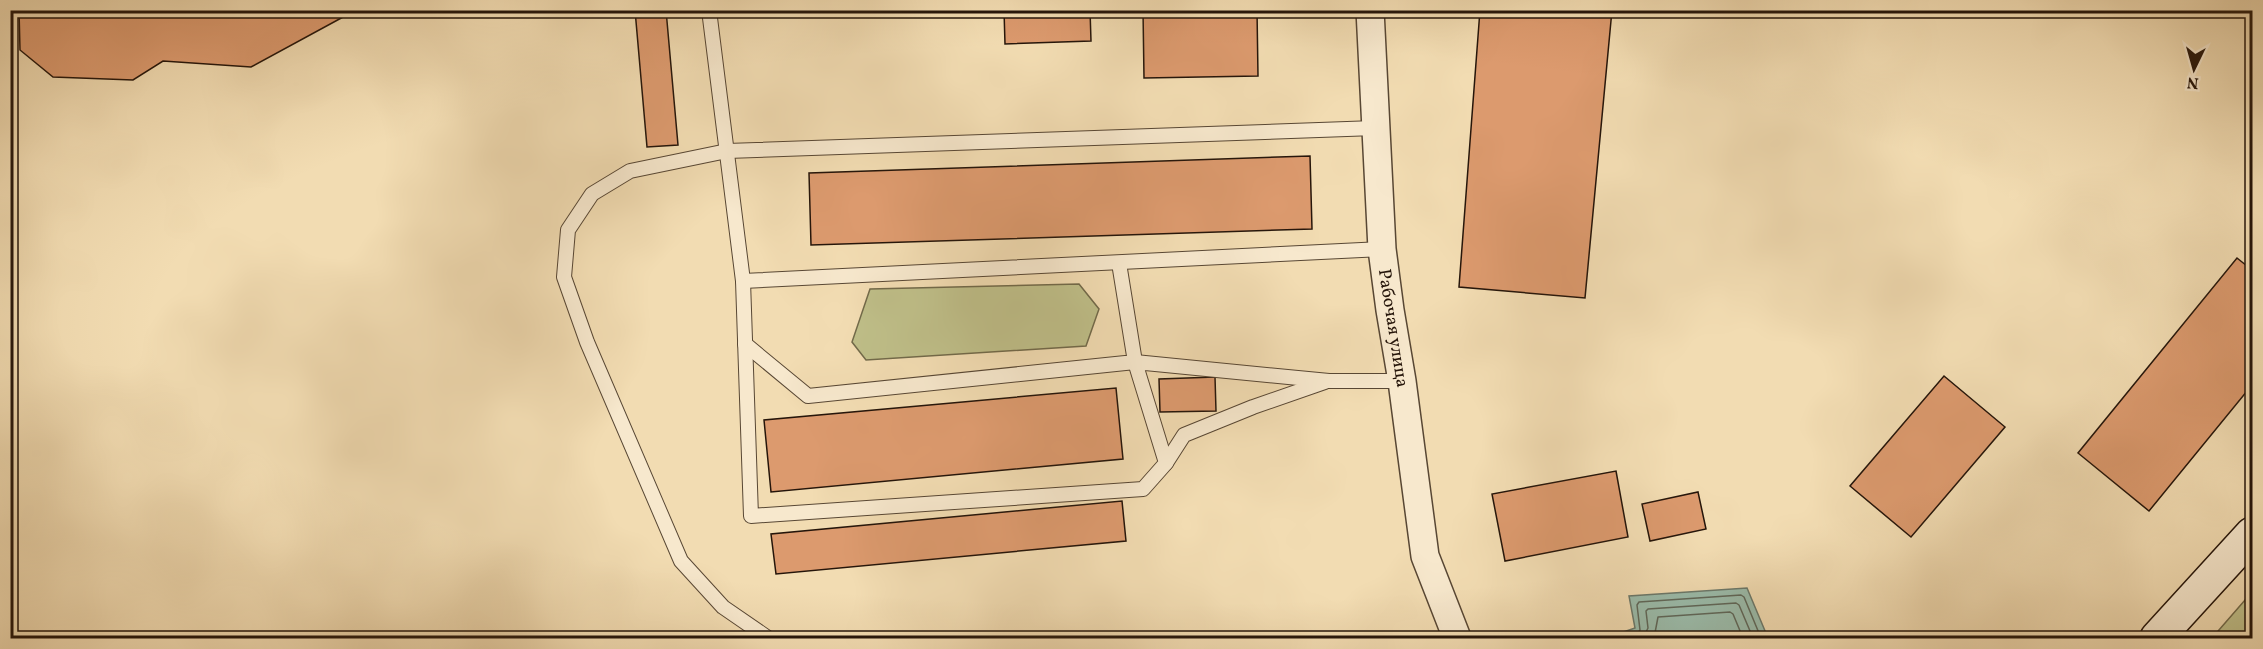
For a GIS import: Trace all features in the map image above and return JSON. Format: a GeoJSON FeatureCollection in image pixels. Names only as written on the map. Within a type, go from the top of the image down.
{"type":"FeatureCollection","features":[{"type":"Feature","properties":{"kind":"street","name":"Рабочая улица"},"geometry":{"type":"LineString","coordinates":[[1370,10],[1382,249],[1425,556],[1457,639]]}},
{"type":"Feature","properties":{"kind":"street"},"geometry":{"type":"LineString","coordinates":[[2160,638],[2253,534]]}},
{"type":"Feature","properties":{"kind":"lane"},"geometry":{"type":"LineString","coordinates":[[709,10],[743,280],[752,516],[1143,489],[1166,463],[1184,435],[1253,407],[1329,381]]}},
{"type":"Feature","properties":{"kind":"lane"},"geometry":{"type":"LineString","coordinates":[[768,639],[723,607],[681,561],[587,342],[564,277],[568,230],[592,194],[630,171],[727,151],[1375,128]]}},
{"type":"Feature","properties":{"kind":"lane"},"geometry":{"type":"LineString","coordinates":[[743,280],[1119,264],[1382,249]]}},
{"type":"Feature","properties":{"kind":"lane"},"geometry":{"type":"LineString","coordinates":[[1119,264],[1135,362],[1166,463]]}},
{"type":"Feature","properties":{"kind":"lane"},"geometry":{"type":"LineString","coordinates":[[745,344],[808,396],[1135,362],[1329,381],[1402,381]]}},
{"type":"Feature","properties":{"kind":"green space"},"geometry":{"type":"Polygon","coordinates":[[[1079,284],[1099,309],[1086,346],[866,360],[852,342],[870,289],[1079,284]]]}},
{"type":"Feature","properties":{"kind":"green space"},"geometry":{"type":"Polygon","coordinates":[[[2252,592],[2252,638],[2212,638],[2252,592]]]}},
{"type":"Feature","properties":{"kind":"water"},"geometry":{"type":"Polygon","coordinates":[[[1747,588],[1768,638],[1606,638],[1635,628],[1629,596],[1747,588]]]}},
{"type":"Feature","properties":{"kind":"building"},"geometry":{"type":"Polygon","coordinates":[[[19,10],[356,10],[251,67],[163,61],[133,80],[53,77],[20,50],[19,10]]]}},
{"type":"Feature","properties":{"kind":"building"},"geometry":{"type":"Polygon","coordinates":[[[635,10],[666,10],[678,145],[647,147],[635,10]]]}},
{"type":"Feature","properties":{"kind":"building"},"geometry":{"type":"Polygon","coordinates":[[[1004,10],[1090,10],[1091,41],[1005,44],[1004,10]]]}},
{"type":"Feature","properties":{"kind":"building"},"geometry":{"type":"Polygon","coordinates":[[[1143,10],[1257,10],[1258,76],[1144,78],[1143,10]]]}},
{"type":"Feature","properties":{"kind":"building"},"geometry":{"type":"Polygon","coordinates":[[[1480,10],[1612,10],[1585,298],[1459,287],[1480,10]]]}},
{"type":"Feature","properties":{"kind":"building"},"geometry":{"type":"Polygon","coordinates":[[[1310,156],[1312,229],[811,245],[809,173],[1310,156]]]}},
{"type":"Feature","properties":{"kind":"building"},"geometry":{"type":"Polygon","coordinates":[[[2237,258],[2252,270],[2252,385],[2149,511],[2078,453],[2237,258]]]}},
{"type":"Feature","properties":{"kind":"building"},"geometry":{"type":"Polygon","coordinates":[[[1944,376],[2005,427],[1911,537],[1850,486],[1944,376]]]}},
{"type":"Feature","properties":{"kind":"building"},"geometry":{"type":"Polygon","coordinates":[[[1215,377],[1216,411],[1160,412],[1159,379],[1215,377]]]}},
{"type":"Feature","properties":{"kind":"building"},"geometry":{"type":"Polygon","coordinates":[[[1116,388],[1123,459],[771,492],[764,420],[1116,388]]]}},
{"type":"Feature","properties":{"kind":"building"},"geometry":{"type":"Polygon","coordinates":[[[1616,471],[1628,537],[1505,561],[1492,494],[1616,471]]]}},
{"type":"Feature","properties":{"kind":"building"},"geometry":{"type":"Polygon","coordinates":[[[1698,492],[1706,529],[1650,541],[1642,504],[1698,492]]]}},
{"type":"Feature","properties":{"kind":"building"},"geometry":{"type":"Polygon","coordinates":[[[1122,501],[1126,541],[776,574],[771,534],[1122,501]]]}}]}
